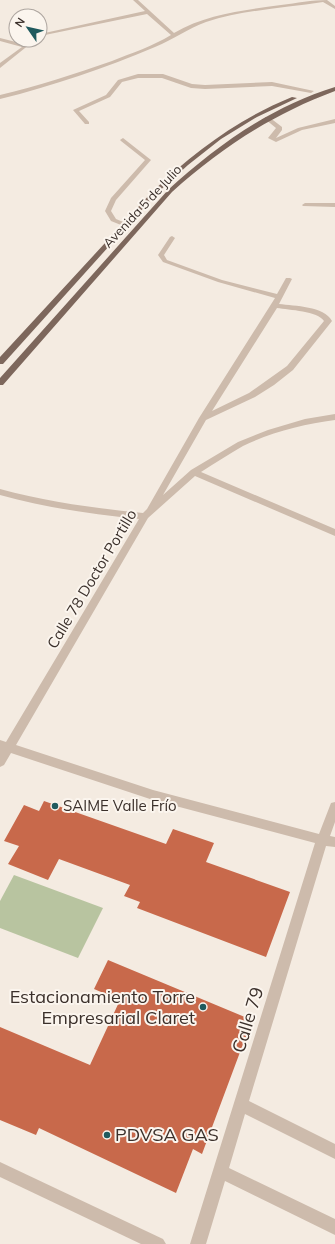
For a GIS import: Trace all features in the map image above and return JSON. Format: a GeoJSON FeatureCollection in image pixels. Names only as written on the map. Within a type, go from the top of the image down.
{"type":"FeatureCollection","features":[{"type":"Feature","properties":{"kind":"main road","name":"Avenida 5 de Julio"},"geometry":{"type":"LineString","coordinates":[[2,358],[154,193],[181,167],[211,143],[249,119],[279,103],[335,82]]}},
{"type":"Feature","properties":{"kind":"main road","name":"Avenida 5 de Julio"},"geometry":{"type":"LineString","coordinates":[[0,383],[170,191],[197,165],[220,147],[267,118],[288,107],[335,89]]}},
{"type":"Feature","properties":{"kind":"street"},"geometry":{"type":"LineString","coordinates":[[135,0],[175,36]]}},
{"type":"Feature","properties":{"kind":"street"},"geometry":{"type":"LineString","coordinates":[[0,97],[28,91],[108,63],[158,44],[190,27],[223,17],[324,0],[335,8]]}},
{"type":"Feature","properties":{"kind":"street"},"geometry":{"type":"LineString","coordinates":[[48,32],[148,12]]}},
{"type":"Feature","properties":{"kind":"street"},"geometry":{"type":"LineString","coordinates":[[0,66],[22,48]]}},
{"type":"Feature","properties":{"kind":"street"},"geometry":{"type":"LineString","coordinates":[[87,123],[76,110],[108,96],[120,81],[138,76],[163,76],[191,86],[205,87],[272,84],[311,91]]}},
{"type":"Feature","properties":{"kind":"street"},"geometry":{"type":"LineString","coordinates":[[267,118],[279,127],[279,130],[271,138],[276,140],[300,130],[335,121]]}},
{"type":"Feature","properties":{"kind":"street"},"geometry":{"type":"LineString","coordinates":[[123,140],[148,160],[113,199],[108,211],[113,220],[126,225]]}},
{"type":"Feature","properties":{"kind":"street"},"geometry":{"type":"LineString","coordinates":[[305,205],[335,205]]}},
{"type":"Feature","properties":{"kind":"street"},"geometry":{"type":"LineString","coordinates":[[172,238],[161,255],[164,261],[220,281],[278,297]]}},
{"type":"Feature","properties":{"kind":"street"},"geometry":{"type":"LineString","coordinates":[[0,492],[94,512],[146,516],[203,418],[275,305],[288,279]]}},
{"type":"Feature","properties":{"kind":"street"},"geometry":{"type":"LineString","coordinates":[[203,418],[252,395],[271,383],[290,368],[328,321],[326,317],[316,312],[275,305]]}},
{"type":"Feature","properties":{"kind":"street","name":"Calle 78 Doctor Portillo"},"geometry":{"type":"LineString","coordinates":[[0,762],[4,747],[146,516],[194,472],[241,444],[270,432],[308,421],[335,417]]}},
{"type":"Feature","properties":{"kind":"street"},"geometry":{"type":"LineString","coordinates":[[194,472],[335,533]]}},
{"type":"Feature","properties":{"kind":"street"},"geometry":{"type":"LineString","coordinates":[[4,747],[153,795],[328,841]]}},
{"type":"Feature","properties":{"kind":"street","name":"Calle 79"},"geometry":{"type":"LineString","coordinates":[[198,1244],[241,1104],[328,841],[335,807]]}},
{"type":"Feature","properties":{"kind":"street"},"geometry":{"type":"LineString","coordinates":[[241,1104],[335,1152]]}},
{"type":"Feature","properties":{"kind":"street"},"geometry":{"type":"LineString","coordinates":[[0,1170],[158,1244]]}},
{"type":"Feature","properties":{"kind":"street"},"geometry":{"type":"LineString","coordinates":[[220,1171],[335,1227]]}},
{"type":"Feature","properties":{"kind":"green space"},"geometry":{"type":"Polygon","coordinates":[[[14,875],[103,908],[78,958],[0,928],[0,901],[14,875]]]}},
{"type":"Feature","properties":{"kind":"building"},"geometry":{"type":"Polygon","coordinates":[[[44,801],[166,844],[173,829],[214,843],[206,862],[290,892],[266,957],[137,908],[140,902],[124,896],[130,885],[59,859],[48,880],[8,864],[19,846],[4,841],[24,805],[39,811],[44,801]]]}},
{"type":"Feature","properties":{"kind":"building"},"geometry":{"type":"Polygon","coordinates":[[[108,960],[252,1020],[202,1154],[193,1149],[176,1193],[39,1128],[36,1135],[0,1120],[0,1027],[90,1065],[120,1000],[94,989],[108,960]]]}},
{"type":"Feature","properties":{"kind":"place","name":"SAIME Valle Frío"},"geometry":{"type":"Point","coordinates":[55,806]}},
{"type":"Feature","properties":{"kind":"place","name":"Estacionamiento Torre Empresarial Claret"},"geometry":{"type":"Point","coordinates":[203,1007]}},
{"type":"Feature","properties":{"kind":"place","name":"PDVSA GAS"},"geometry":{"type":"Point","coordinates":[107,1135]}}]}
